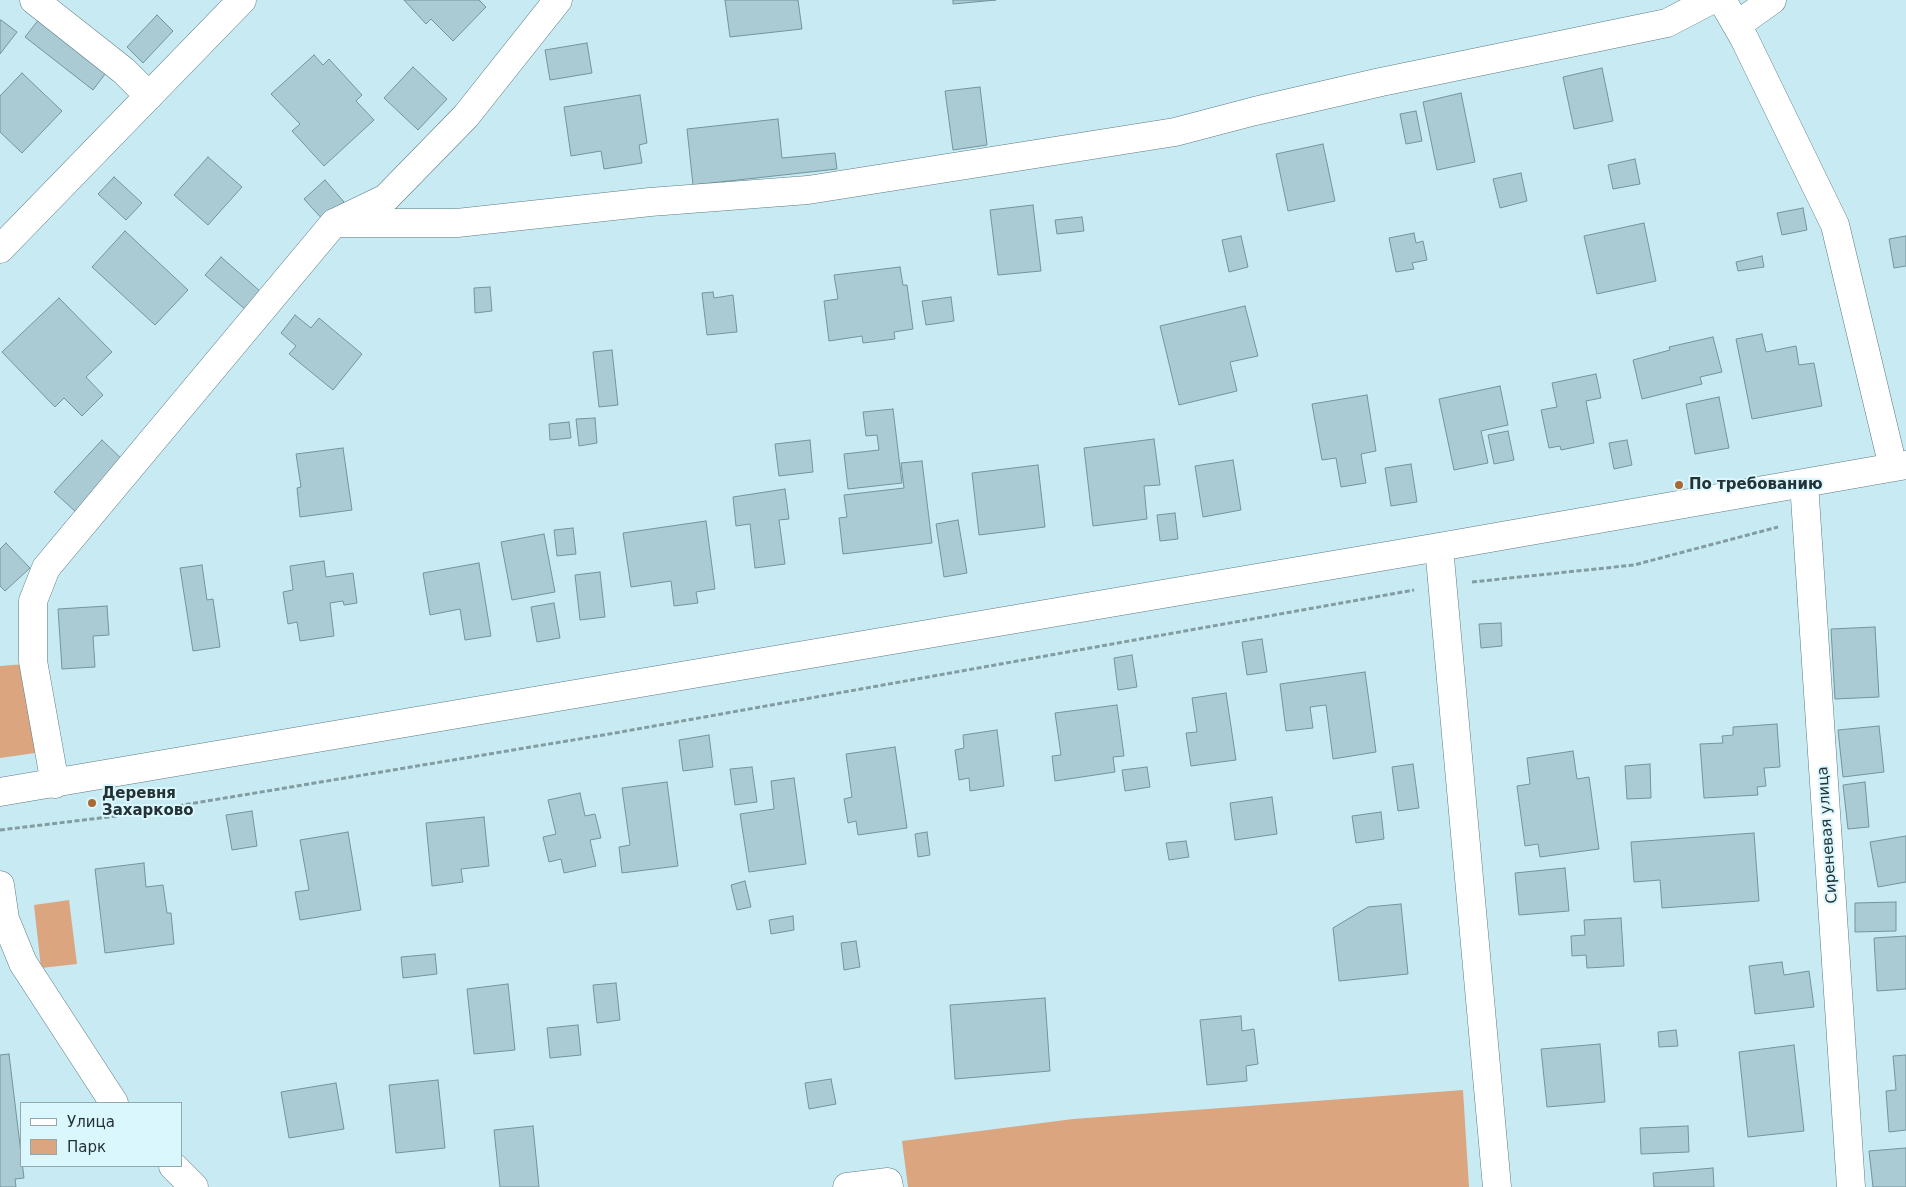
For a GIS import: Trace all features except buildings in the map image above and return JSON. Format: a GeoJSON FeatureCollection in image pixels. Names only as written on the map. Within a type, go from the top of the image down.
{"type":"FeatureCollection","features":[{"type":"Feature","properties":{"kind":"street"},"geometry":{"type":"LineString","coordinates":[[34,0],[124,70],[149,96]]}},
{"type":"Feature","properties":{"kind":"street"},"geometry":{"type":"LineString","coordinates":[[0,249],[242,0]]}},
{"type":"Feature","properties":{"kind":"street"},"geometry":{"type":"LineString","coordinates":[[55,784],[33,661],[33,601],[46,568],[334,224],[386,198],[466,116],[558,0]]}},
{"type":"Feature","properties":{"kind":"street"},"geometry":{"type":"LineString","coordinates":[[334,224],[457,223],[650,202],[808,190],[1175,132],[1255,111],[1382,82],[1667,24],[1711,0]]}},
{"type":"Feature","properties":{"kind":"street"},"geometry":{"type":"LineString","coordinates":[[0,792],[1438,547],[1900,466],[1835,225],[1722,0]]}},
{"type":"Feature","properties":{"kind":"street"},"geometry":{"type":"LineString","coordinates":[[1736,25],[1772,0]]}},
{"type":"Feature","properties":{"kind":"street","name":"Сиреневая улица"},"geometry":{"type":"LineString","coordinates":[[1804,483],[1851,1187]]}},
{"type":"Feature","properties":{"kind":"street"},"geometry":{"type":"LineString","coordinates":[[1438,547],[1497,1187]]}},
{"type":"Feature","properties":{"kind":"street"},"geometry":{"type":"LineString","coordinates":[[0,884],[11,965],[113,1102]]}},
{"type":"Feature","properties":{"kind":"street"},"geometry":{"type":"LineString","coordinates":[[174,1167],[194,1187]]}},
{"type":"Feature","properties":{"kind":"street"},"geometry":{"type":"LineString","coordinates":[[847,1187],[888,1182],[888,1187]]}},
{"type":"Feature","properties":{"kind":"path"},"geometry":{"type":"LineString","coordinates":[[0,830],[117,816],[615,733],[1442,585],[1634,565],[1807,520]]}},
{"type":"Feature","properties":{"kind":"green space"},"geometry":{"type":"Polygon","coordinates":[[[25,664],[35,753],[0,758],[0,666],[25,664]]]}},
{"type":"Feature","properties":{"kind":"green space"},"geometry":{"type":"Polygon","coordinates":[[[69,900],[77,964],[41,968],[34,905],[69,900]]]}},
{"type":"Feature","properties":{"kind":"green space"},"geometry":{"type":"Polygon","coordinates":[[[1463,1090],[1469,1187],[908,1187],[902,1141],[1073,1119],[1463,1090]]]}},
{"type":"Feature","properties":{"kind":"place","name":"По требованию"},"geometry":{"type":"Point","coordinates":[1679,485]}},
{"type":"Feature","properties":{"kind":"place","name":"Деревня Захарково"},"geometry":{"type":"Point","coordinates":[92,803]}}]}
